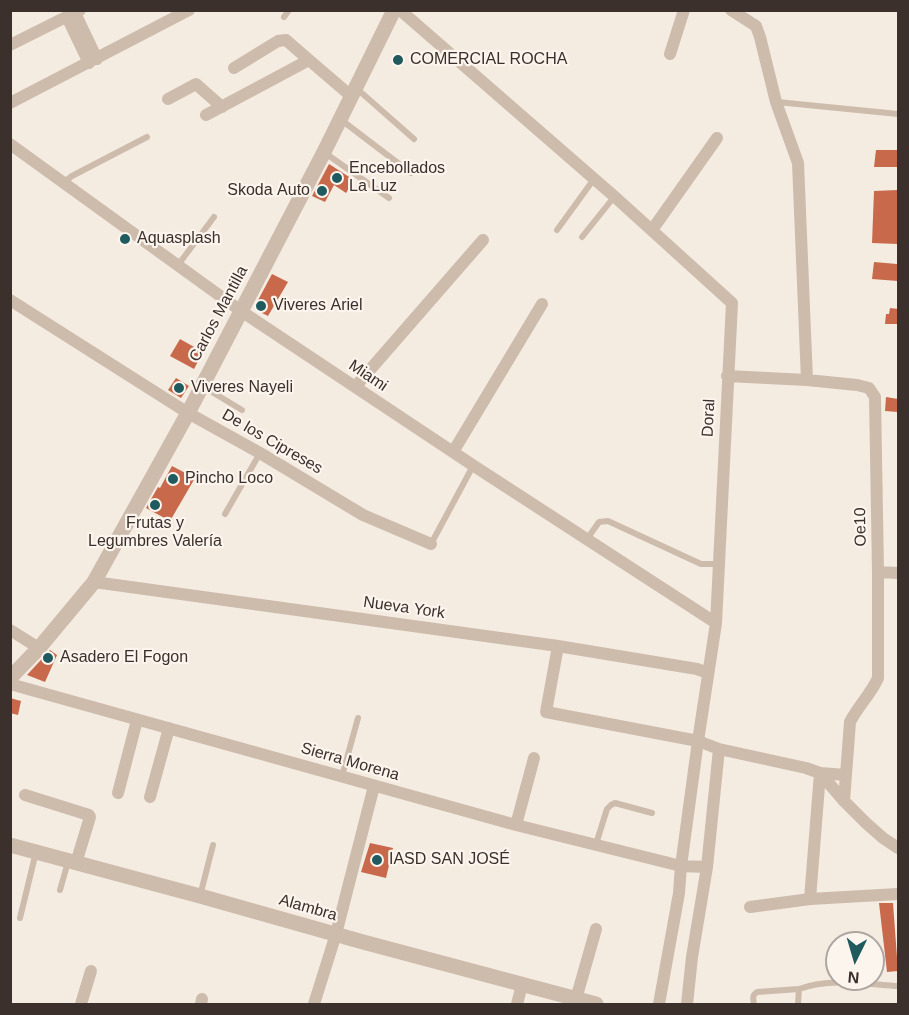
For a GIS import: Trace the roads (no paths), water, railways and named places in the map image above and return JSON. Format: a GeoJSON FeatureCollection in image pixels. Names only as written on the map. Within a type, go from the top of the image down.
{"type":"FeatureCollection","features":[{"type":"Feature","properties":{"kind":"street"},"geometry":{"type":"LineString","coordinates":[[10,104],[189,10]]}},
{"type":"Feature","properties":{"kind":"street","name":"Carlos Mantilla"},"geometry":{"type":"LineString","coordinates":[[10,678],[39,648],[94,582],[188,413],[324,152],[394,10]]}},
{"type":"Feature","properties":{"kind":"street","name":"Doral"},"geometry":{"type":"LineString","coordinates":[[400,10],[615,197],[732,303],[716,623],[698,741],[679,893],[658,1005]]}},
{"type":"Feature","properties":{"kind":"street"},"geometry":{"type":"LineString","coordinates":[[670,54],[684,10]]}},
{"type":"Feature","properties":{"kind":"street"},"geometry":{"type":"LineString","coordinates":[[731,10],[756,26],[776,102],[798,163],[807,380]]}},
{"type":"Feature","properties":{"kind":"street"},"geometry":{"type":"LineString","coordinates":[[10,45],[74,14],[93,61]]}},
{"type":"Feature","properties":{"kind":"street"},"geometry":{"type":"LineString","coordinates":[[234,68],[283,39],[353,92]]}},
{"type":"Feature","properties":{"kind":"street"},"geometry":{"type":"LineString","coordinates":[[206,115],[309,60]]}},
{"type":"Feature","properties":{"kind":"street"},"geometry":{"type":"LineString","coordinates":[[168,99],[196,84],[222,107]]}},
{"type":"Feature","properties":{"kind":"street"},"geometry":{"type":"LineString","coordinates":[[652,230],[717,138]]}},
{"type":"Feature","properties":{"kind":"street","name":"Miami"},"geometry":{"type":"LineString","coordinates":[[10,144],[241,311],[716,623]]}},
{"type":"Feature","properties":{"kind":"street"},"geometry":{"type":"LineString","coordinates":[[355,387],[483,240]]}},
{"type":"Feature","properties":{"kind":"street","name":"De los Cipreses"},"geometry":{"type":"LineString","coordinates":[[10,300],[188,413],[363,514],[431,544]]}},
{"type":"Feature","properties":{"kind":"street"},"geometry":{"type":"LineString","coordinates":[[453,452],[542,304]]}},
{"type":"Feature","properties":{"kind":"street","name":"Oe10"},"geometry":{"type":"LineString","coordinates":[[728,376],[857,385],[868,388],[875,397],[878,678],[850,722],[844,801]]}},
{"type":"Feature","properties":{"kind":"street"},"geometry":{"type":"LineString","coordinates":[[878,572],[898,573]]}},
{"type":"Feature","properties":{"kind":"street","name":"Nueva York"},"geometry":{"type":"LineString","coordinates":[[94,582],[558,646],[697,669],[708,674]]}},
{"type":"Feature","properties":{"kind":"street"},"geometry":{"type":"LineString","coordinates":[[10,630],[39,648]]}},
{"type":"Feature","properties":{"kind":"street"},"geometry":{"type":"LineString","coordinates":[[558,646],[546,712],[698,741],[719,749],[820,773],[846,775]]}},
{"type":"Feature","properties":{"kind":"street","name":"Sierra Morena"},"geometry":{"type":"LineString","coordinates":[[10,684],[516,825],[681,866],[707,867]]}},
{"type":"Feature","properties":{"kind":"street"},"geometry":{"type":"LineString","coordinates":[[118,794],[137,720]]}},
{"type":"Feature","properties":{"kind":"street"},"geometry":{"type":"LineString","coordinates":[[150,797],[169,728]]}},
{"type":"Feature","properties":{"kind":"street"},"geometry":{"type":"LineString","coordinates":[[687,1005],[692,957],[707,867],[719,749]]}},
{"type":"Feature","properties":{"kind":"street"},"geometry":{"type":"LineString","coordinates":[[516,825],[534,758]]}},
{"type":"Feature","properties":{"kind":"street"},"geometry":{"type":"LineString","coordinates":[[820,773],[866,823],[898,848]]}},
{"type":"Feature","properties":{"kind":"street"},"geometry":{"type":"LineString","coordinates":[[810,899],[820,773]]}},
{"type":"Feature","properties":{"kind":"street"},"geometry":{"type":"LineString","coordinates":[[314,1005],[336,934],[374,786]]}},
{"type":"Feature","properties":{"kind":"street"},"geometry":{"type":"LineString","coordinates":[[25,795],[89,815],[72,862]]}},
{"type":"Feature","properties":{"kind":"street","name":"Alambra"},"geometry":{"type":"LineString","coordinates":[[10,845],[596,1005]]}},
{"type":"Feature","properties":{"kind":"street"},"geometry":{"type":"LineString","coordinates":[[750,907],[810,899],[898,894]]}},
{"type":"Feature","properties":{"kind":"street"},"geometry":{"type":"LineString","coordinates":[[576,999],[596,929]]}},
{"type":"Feature","properties":{"kind":"street"},"geometry":{"type":"LineString","coordinates":[[81,1005],[91,971]]}},
{"type":"Feature","properties":{"kind":"street"},"geometry":{"type":"LineString","coordinates":[[518,1005],[522,985]]}},
{"type":"Feature","properties":{"kind":"lane"},"geometry":{"type":"LineString","coordinates":[[284,17],[289,10]]}},
{"type":"Feature","properties":{"kind":"lane"},"geometry":{"type":"LineString","coordinates":[[353,92],[414,139]]}},
{"type":"Feature","properties":{"kind":"lane"},"geometry":{"type":"LineString","coordinates":[[776,102],[898,114]]}},
{"type":"Feature","properties":{"kind":"lane"},"geometry":{"type":"LineString","coordinates":[[340,118],[411,173]]}},
{"type":"Feature","properties":{"kind":"lane"},"geometry":{"type":"LineString","coordinates":[[63,182],[147,137]]}},
{"type":"Feature","properties":{"kind":"lane"},"geometry":{"type":"LineString","coordinates":[[324,152],[389,198]]}},
{"type":"Feature","properties":{"kind":"lane"},"geometry":{"type":"LineString","coordinates":[[557,230],[594,179]]}},
{"type":"Feature","properties":{"kind":"lane"},"geometry":{"type":"LineString","coordinates":[[582,237],[615,197]]}},
{"type":"Feature","properties":{"kind":"lane"},"geometry":{"type":"LineString","coordinates":[[178,265],[214,217]]}},
{"type":"Feature","properties":{"kind":"lane"},"geometry":{"type":"LineString","coordinates":[[202,385],[242,410]]}},
{"type":"Feature","properties":{"kind":"lane"},"geometry":{"type":"LineString","coordinates":[[225,514],[260,453]]}},
{"type":"Feature","properties":{"kind":"lane"},"geometry":{"type":"LineString","coordinates":[[431,544],[474,466]]}},
{"type":"Feature","properties":{"kind":"lane"},"geometry":{"type":"LineString","coordinates":[[586,539],[599,522],[608,521],[701,564],[718,564]]}},
{"type":"Feature","properties":{"kind":"lane"},"geometry":{"type":"LineString","coordinates":[[342,776],[358,718]]}},
{"type":"Feature","properties":{"kind":"lane"},"geometry":{"type":"LineString","coordinates":[[596,845],[607,809],[611,805],[615,803],[652,813]]}},
{"type":"Feature","properties":{"kind":"lane"},"geometry":{"type":"LineString","coordinates":[[200,896],[213,845]]}},
{"type":"Feature","properties":{"kind":"lane"},"geometry":{"type":"LineString","coordinates":[[20,918],[36,852]]}},
{"type":"Feature","properties":{"kind":"lane"},"geometry":{"type":"LineString","coordinates":[[60,890],[72,862]]}},
{"type":"Feature","properties":{"kind":"lane"},"geometry":{"type":"LineString","coordinates":[[754,1005],[753,997],[757,992],[844,983],[898,986]]}},
{"type":"Feature","properties":{"kind":"lane"},"geometry":{"type":"LineString","coordinates":[[798,1005],[799,989]]}},
{"type":"Feature","properties":{"kind":"place","name":"COMERCIAL ROCHA"},"geometry":{"type":"Point","coordinates":[398,60]}},
{"type":"Feature","properties":{"kind":"place","name":"Encebollados La Luz"},"geometry":{"type":"Point","coordinates":[337,178]}},
{"type":"Feature","properties":{"kind":"place","name":"Skoda Auto"},"geometry":{"type":"Point","coordinates":[322,191]}},
{"type":"Feature","properties":{"kind":"place","name":"Aquasplash"},"geometry":{"type":"Point","coordinates":[125,239]}},
{"type":"Feature","properties":{"kind":"place","name":"Viveres Ariel"},"geometry":{"type":"Point","coordinates":[261,306]}},
{"type":"Feature","properties":{"kind":"place","name":"Viveres Nayeli"},"geometry":{"type":"Point","coordinates":[179,388]}},
{"type":"Feature","properties":{"kind":"place","name":"Pincho Loco"},"geometry":{"type":"Point","coordinates":[173,479]}},
{"type":"Feature","properties":{"kind":"place","name":"Frutas y Legumbres Valería"},"geometry":{"type":"Point","coordinates":[155,505]}},
{"type":"Feature","properties":{"kind":"place","name":"Asadero El Fogon"},"geometry":{"type":"Point","coordinates":[48,658]}},
{"type":"Feature","properties":{"kind":"place","name":"IASD SAN JOSÉ"},"geometry":{"type":"Point","coordinates":[377,860]}}]}
